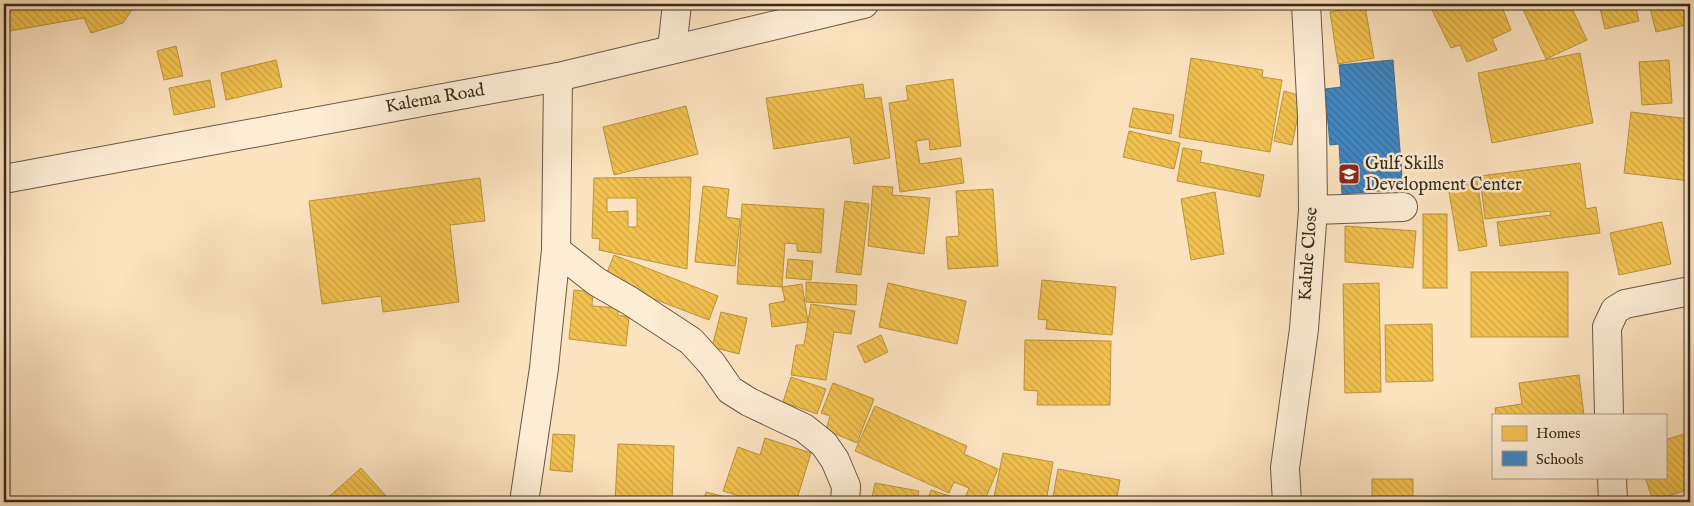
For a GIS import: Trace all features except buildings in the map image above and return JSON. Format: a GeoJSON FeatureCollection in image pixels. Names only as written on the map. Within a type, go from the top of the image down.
{"type":"FeatureCollection","features":[{"type":"Feature","properties":{"kind":"street"},"geometry":{"type":"LineString","coordinates":[[672,49],[677,4]]}},
{"type":"Feature","properties":{"kind":"street","name":"Kalema Road"},"geometry":{"type":"LineString","coordinates":[[4,179],[558,77],[864,4]]}},
{"type":"Feature","properties":{"kind":"street","name":"Kalule Close"},"geometry":{"type":"LineString","coordinates":[[1287,502],[1285,468],[1304,329],[1312,210],[1312,117],[1306,4]]}},
{"type":"Feature","properties":{"kind":"street"},"geometry":{"type":"LineString","coordinates":[[524,502],[544,368],[556,250],[558,77]]}},
{"type":"Feature","properties":{"kind":"street"},"geometry":{"type":"LineString","coordinates":[[1312,210],[1403,207]]}},
{"type":"Feature","properties":{"kind":"street"},"geometry":{"type":"LineString","coordinates":[[556,250],[597,282],[691,341],[712,364],[730,390],[749,402],[804,428],[824,444],[835,460],[846,486],[845,502]]}},
{"type":"Feature","properties":{"kind":"street"},"geometry":{"type":"LineString","coordinates":[[1609,414],[1607,327],[1615,310],[1626,304],[1690,291]]}},
{"type":"Feature","properties":{"kind":"street"},"geometry":{"type":"LineString","coordinates":[[1612,478],[1613,502]]}},
{"type":"Feature","properties":{"kind":"place","name":"Gulf Skills Development Center"},"geometry":{"type":"Point","coordinates":[1349,174]}}]}
